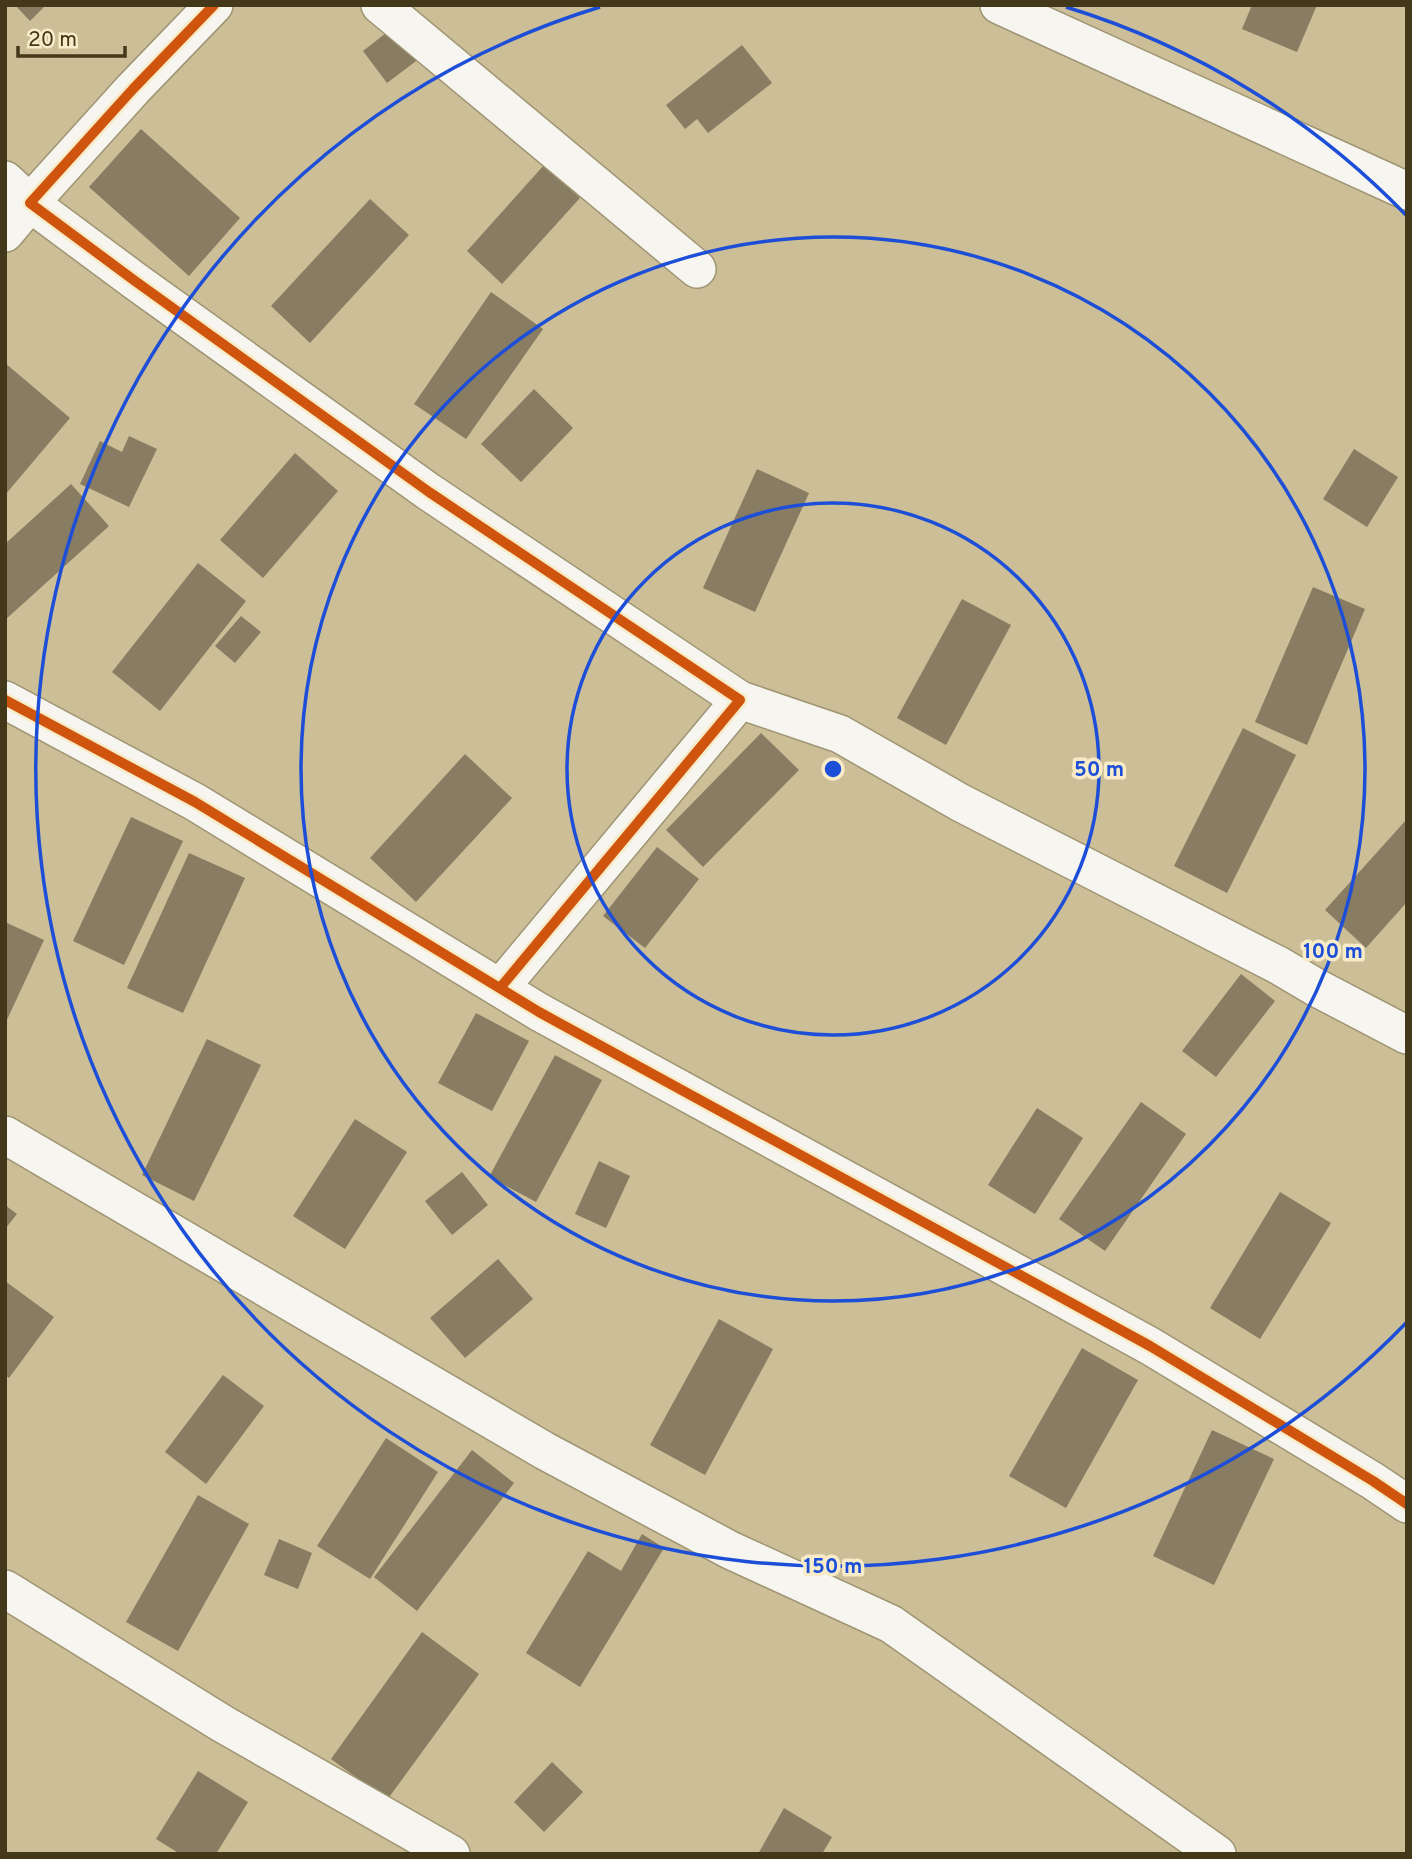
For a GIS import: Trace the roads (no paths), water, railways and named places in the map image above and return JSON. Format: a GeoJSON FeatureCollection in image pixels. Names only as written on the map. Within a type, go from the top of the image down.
{"type":"FeatureCollection","features":[{"type":"Feature","properties":{"kind":"street"},"geometry":{"type":"LineString","coordinates":[[5,233],[18,191],[133,89],[214,5]]}},
{"type":"Feature","properties":{"kind":"street"},"geometry":{"type":"LineString","coordinates":[[380,5],[696,269]]}},
{"type":"Feature","properties":{"kind":"street"},"geometry":{"type":"LineString","coordinates":[[999,5],[1407,191]]}},
{"type":"Feature","properties":{"kind":"street"},"geometry":{"type":"LineString","coordinates":[[18,191],[146,289],[429,492],[740,700],[840,734],[961,803],[1278,965],[1407,1035]]}},
{"type":"Feature","properties":{"kind":"street"},"geometry":{"type":"LineString","coordinates":[[5,700],[195,802],[564,1026],[1150,1346],[1407,1504]]}},
{"type":"Feature","properties":{"kind":"street"},"geometry":{"type":"LineString","coordinates":[[500,988],[740,700]]}},
{"type":"Feature","properties":{"kind":"street"},"geometry":{"type":"LineString","coordinates":[[5,1135],[545,1451],[730,1550],[891,1624],[1217,1854]]}},
{"type":"Feature","properties":{"kind":"street"},"geometry":{"type":"LineString","coordinates":[[5,1589],[223,1724],[452,1854]]}}]}
